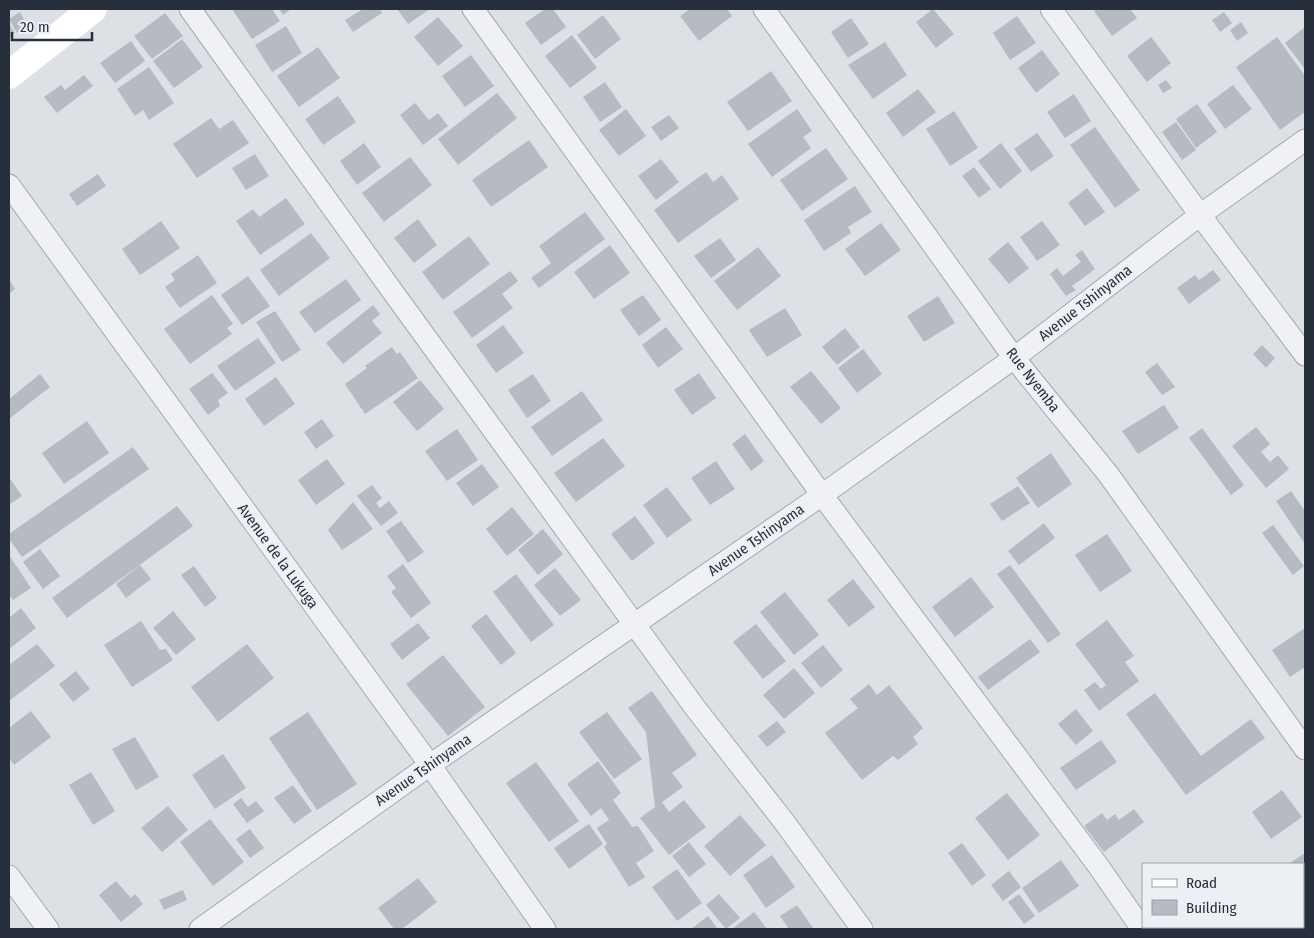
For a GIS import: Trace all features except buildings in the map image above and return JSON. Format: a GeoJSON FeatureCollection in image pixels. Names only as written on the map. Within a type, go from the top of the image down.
{"type":"FeatureCollection","features":[{"type":"Feature","properties":{"kind":"street"},"geometry":{"type":"LineString","coordinates":[[9,75],[93,9]]}},
{"type":"Feature","properties":{"kind":"street"},"geometry":{"type":"LineString","coordinates":[[190,9],[228,59],[390,288],[696,709],[785,823],[862,929]]}},
{"type":"Feature","properties":{"kind":"street"},"geometry":{"type":"LineString","coordinates":[[473,9],[822,494],[1093,859],[1142,929]]}},
{"type":"Feature","properties":{"kind":"street","name":"Rue Nyemba"},"geometry":{"type":"LineString","coordinates":[[764,9],[1014,358],[1108,474],[1305,749]]}},
{"type":"Feature","properties":{"kind":"street"},"geometry":{"type":"LineString","coordinates":[[1051,9],[1200,215],[1305,355]]}},
{"type":"Feature","properties":{"kind":"street","name":"Avenue Tshinyama"},"geometry":{"type":"LineString","coordinates":[[200,929],[430,764],[822,494],[1014,358],[1200,215],[1305,140]]}},
{"type":"Feature","properties":{"kind":"street","name":"Avenue de la Lukuga"},"geometry":{"type":"LineString","coordinates":[[9,185],[430,764],[545,929]]}},
{"type":"Feature","properties":{"kind":"street"},"geometry":{"type":"LineString","coordinates":[[9,876],[48,929]]}}]}
